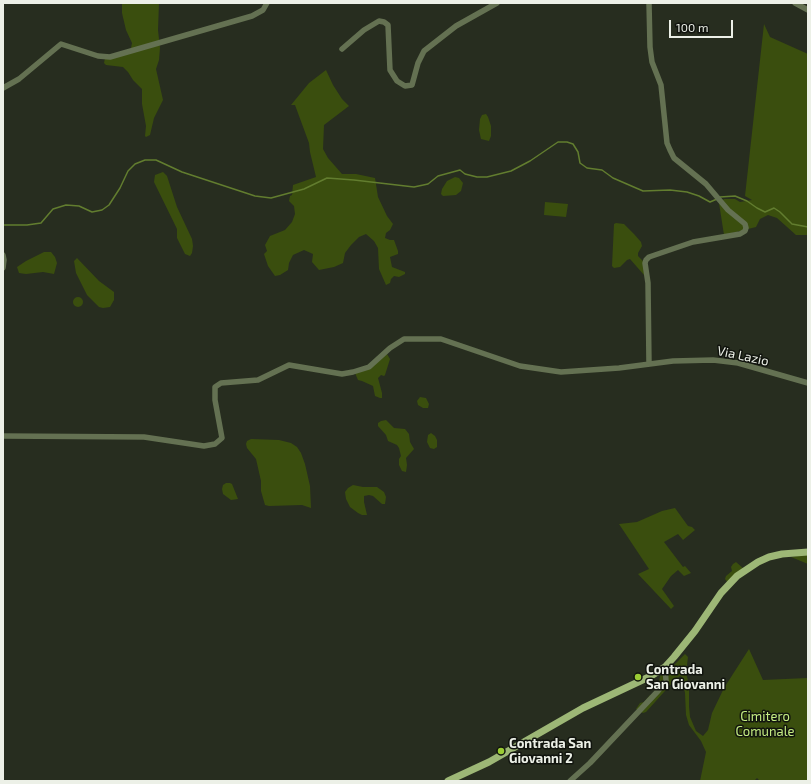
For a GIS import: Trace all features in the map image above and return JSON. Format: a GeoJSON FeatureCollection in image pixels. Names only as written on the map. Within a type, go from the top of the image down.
{"type":"FeatureCollection","features":[{"type":"Feature","properties":{"kind":"main road"},"geometry":{"type":"LineString","coordinates":[[448,781],[489,762],[583,708],[651,676],[665,667],[692,635],[721,592],[737,576],[758,562],[769,558],[782,554],[808,552]]}},
{"type":"Feature","properties":{"kind":"street"},"geometry":{"type":"LineString","coordinates":[[3,88],[19,79],[61,44],[98,56],[110,57],[252,16],[263,10],[267,3]]}},
{"type":"Feature","properties":{"kind":"street"},"geometry":{"type":"LineString","coordinates":[[342,49],[364,30],[379,21],[384,22],[388,26],[390,70],[397,81],[405,86],[412,85],[418,63],[424,51],[456,26],[497,3]]}},
{"type":"Feature","properties":{"kind":"street"},"geometry":{"type":"LineString","coordinates":[[649,3],[650,47],[652,62],[661,85],[667,142],[670,150],[674,158],[698,176],[716,194],[728,210],[745,224],[746,228],[745,231],[740,234],[693,242],[676,247],[650,257],[645,263],[648,283],[650,364]]}},
{"type":"Feature","properties":{"kind":"street"},"geometry":{"type":"LineString","coordinates":[[795,3],[808,10]]}},
{"type":"Feature","properties":{"kind":"street"},"geometry":{"type":"LineString","coordinates":[[3,255],[3,268]]}},
{"type":"Feature","properties":{"kind":"street","name":"Via Lazio"},"geometry":{"type":"LineString","coordinates":[[3,436],[144,437],[204,446],[215,444],[222,438],[215,400],[215,387],[221,383],[258,380],[289,365],[342,374],[353,372],[369,367],[390,348],[404,340],[441,339],[520,366],[561,372],[612,369],[674,361],[713,360],[738,363],[808,383]]}},
{"type":"Feature","properties":{"kind":"street"},"geometry":{"type":"LineString","coordinates":[[570,781],[590,763],[658,692],[666,681],[665,667]]}},
{"type":"Feature","properties":{"kind":"green space"},"geometry":{"type":"Polygon","coordinates":[[[122,3],[159,3],[158,30],[160,48],[159,60],[156,69],[163,100],[154,118],[150,135],[146,137],[146,126],[142,104],[142,89],[123,67],[106,65],[104,63],[105,58],[130,50],[131,48],[132,43],[126,30],[122,13],[122,3]]]}},
{"type":"Feature","properties":{"kind":"green space"},"geometry":{"type":"Polygon","coordinates":[[[764,24],[770,37],[808,54],[808,235],[796,235],[777,218],[768,215],[760,219],[756,227],[724,235],[719,203],[724,199],[735,199],[740,202],[752,200],[745,196],[764,24]]]}},
{"type":"Feature","properties":{"kind":"green space"},"geometry":{"type":"Polygon","coordinates":[[[326,70],[333,85],[342,99],[349,106],[324,125],[323,149],[328,158],[342,174],[356,174],[375,178],[378,197],[387,216],[393,224],[390,230],[386,233],[385,238],[394,240],[398,251],[398,254],[390,257],[392,267],[405,272],[405,274],[399,277],[394,276],[390,283],[386,285],[379,269],[378,248],[374,241],[366,234],[359,237],[351,245],[345,253],[343,263],[334,267],[319,270],[312,262],[313,254],[304,250],[293,255],[289,263],[288,270],[275,276],[268,266],[264,254],[267,251],[265,245],[270,236],[285,230],[292,222],[295,214],[294,206],[289,201],[290,196],[292,195],[293,185],[316,177],[309,143],[295,105],[291,105],[309,83],[326,70]]]}},
{"type":"Feature","properties":{"kind":"green space"},"geometry":{"type":"Polygon","coordinates":[[[486,114],[491,126],[491,136],[489,141],[481,139],[479,130],[480,119],[482,115],[486,114]]]}},
{"type":"Feature","properties":{"kind":"green space"},"geometry":{"type":"Polygon","coordinates":[[[163,172],[167,176],[177,207],[192,239],[193,246],[190,256],[185,254],[177,238],[177,229],[154,182],[155,175],[163,172]]]}},
{"type":"Feature","properties":{"kind":"green space"},"geometry":{"type":"Polygon","coordinates":[[[455,177],[459,178],[463,183],[461,191],[456,195],[443,196],[441,194],[442,189],[447,181],[455,177]]]}},
{"type":"Feature","properties":{"kind":"green space"},"geometry":{"type":"Polygon","coordinates":[[[545,202],[568,204],[566,217],[544,215],[545,202]]]}},
{"type":"Feature","properties":{"kind":"green space"},"geometry":{"type":"Polygon","coordinates":[[[614,224],[624,224],[641,242],[642,246],[638,256],[644,262],[644,275],[630,259],[620,267],[614,268],[612,266],[614,224]]]}},
{"type":"Feature","properties":{"kind":"green space"},"geometry":{"type":"Polygon","coordinates":[[[44,252],[51,252],[55,257],[57,263],[54,274],[43,272],[26,274],[19,273],[17,267],[44,252]]]}},
{"type":"Feature","properties":{"kind":"green space"},"geometry":{"type":"Polygon","coordinates":[[[77,258],[99,281],[114,292],[114,300],[110,307],[99,307],[87,295],[76,273],[74,261],[77,258]]]}},
{"type":"Feature","properties":{"kind":"green space"},"geometry":{"type":"Polygon","coordinates":[[[76,297],[80,297],[83,302],[80,307],[76,307],[73,304],[73,300],[76,297]]]}},
{"type":"Feature","properties":{"kind":"green space"},"geometry":{"type":"Polygon","coordinates":[[[387,354],[390,359],[385,375],[381,375],[378,378],[382,393],[382,398],[380,398],[375,396],[373,386],[358,380],[355,373],[387,354]]]}},
{"type":"Feature","properties":{"kind":"green space"},"geometry":{"type":"Polygon","coordinates":[[[420,397],[426,398],[429,404],[428,408],[423,408],[418,405],[417,401],[420,397]]]}},
{"type":"Feature","properties":{"kind":"green space"},"geometry":{"type":"Polygon","coordinates":[[[386,420],[394,428],[405,429],[409,434],[410,442],[414,449],[406,458],[406,472],[402,471],[399,465],[399,459],[401,456],[399,448],[397,445],[388,441],[386,435],[378,426],[378,423],[386,420]]]}},
{"type":"Feature","properties":{"kind":"green space"},"geometry":{"type":"Polygon","coordinates":[[[431,433],[437,440],[437,447],[434,449],[430,448],[427,442],[428,435],[431,433]]]}},
{"type":"Feature","properties":{"kind":"green space"},"geometry":{"type":"Polygon","coordinates":[[[251,439],[279,440],[291,443],[297,447],[305,464],[310,486],[311,508],[302,505],[265,505],[261,491],[261,481],[256,459],[247,448],[246,444],[247,441],[251,439]]]}},
{"type":"Feature","properties":{"kind":"green space"},"geometry":{"type":"Polygon","coordinates":[[[226,483],[232,484],[238,499],[231,500],[223,494],[223,485],[226,483]]]}},
{"type":"Feature","properties":{"kind":"green space"},"geometry":{"type":"Polygon","coordinates":[[[353,485],[377,487],[384,492],[386,497],[385,504],[382,504],[373,496],[364,496],[367,515],[358,513],[350,507],[346,499],[345,492],[353,485]]]}},
{"type":"Feature","properties":{"kind":"green space"},"geometry":{"type":"Polygon","coordinates":[[[675,508],[688,526],[695,530],[683,540],[678,534],[664,542],[683,567],[685,566],[691,573],[684,576],[678,570],[671,576],[662,589],[674,606],[671,609],[638,574],[649,569],[619,524],[637,522],[662,511],[675,508]]]}},
{"type":"Feature","properties":{"kind":"green space"},"geometry":{"type":"Polygon","coordinates":[[[806,555],[808,555],[808,564],[791,557],[806,555]]]}},
{"type":"Feature","properties":{"kind":"green space"},"geometry":{"type":"Polygon","coordinates":[[[736,562],[744,569],[728,583],[725,579],[726,576],[732,571],[731,567],[736,562]]]}},
{"type":"Feature","properties":{"kind":"green space","name":"Cimitero Comunale"},"geometry":{"type":"Polygon","coordinates":[[[749,649],[763,680],[808,678],[808,781],[760,781],[757,778],[754,781],[700,781],[706,752],[701,741],[689,725],[686,715],[685,693],[682,677],[680,676],[646,712],[643,713],[636,709],[640,703],[644,702],[650,695],[658,694],[664,687],[659,682],[660,676],[671,668],[685,654],[688,657],[686,673],[689,684],[690,717],[696,731],[703,736],[708,730],[712,713],[724,688],[749,649]]]}},
{"type":"Feature","properties":{"kind":"waterway"},"geometry":{"type":"LineString","coordinates":[[3,225],[27,225],[41,223],[53,209],[66,205],[79,206],[92,212],[102,210],[109,205],[120,188],[128,171],[135,164],[145,160],[156,160],[182,172],[255,196],[271,198],[304,189],[327,178],[414,187],[428,184],[438,176],[460,170],[465,174],[477,177],[487,177],[511,171],[530,161],[558,142],[573,144],[578,152],[580,163],[587,168],[602,170],[613,178],[643,191],[670,190],[687,192],[710,202],[717,199]]}},
{"type":"Feature","properties":{"kind":"waterway"},"geometry":{"type":"LineString","coordinates":[[720,197],[735,196],[747,201],[765,212],[774,208],[792,224],[808,227]]}},
{"type":"Feature","properties":{"kind":"place","name":"Contrada San Giovanni"},"geometry":{"type":"Point","coordinates":[638,677]}},
{"type":"Feature","properties":{"kind":"place","name":"Contrada San Giovanni 2"},"geometry":{"type":"Point","coordinates":[501,751]}}]}
